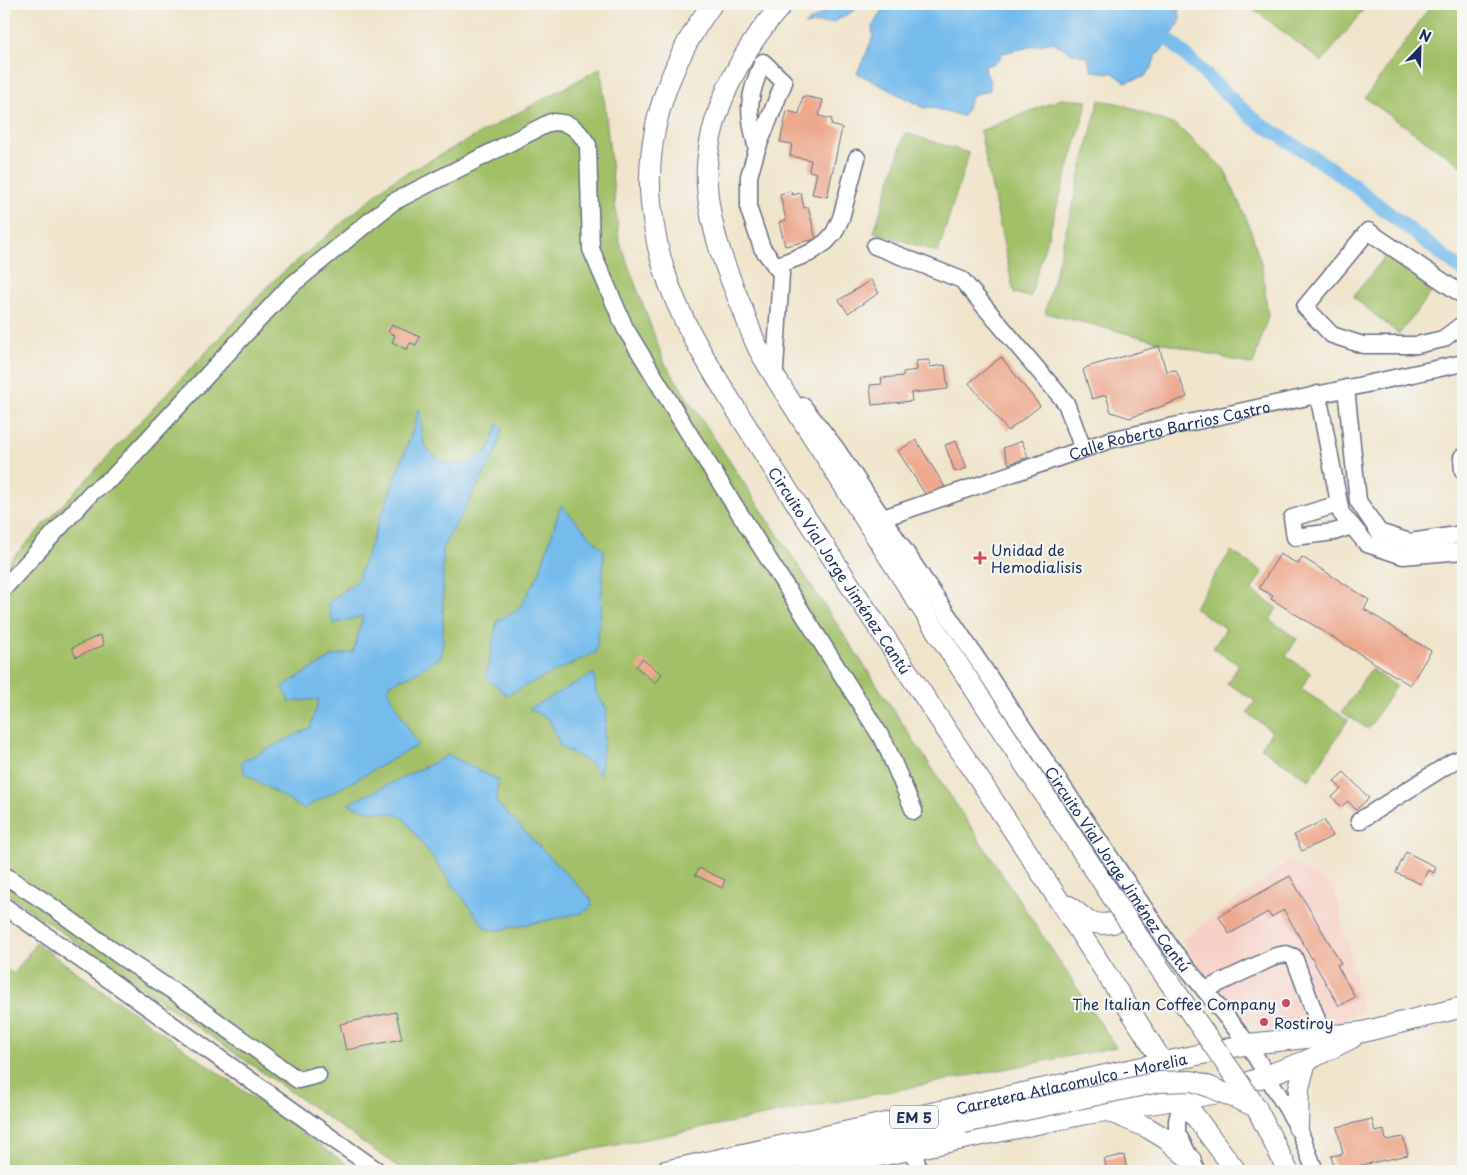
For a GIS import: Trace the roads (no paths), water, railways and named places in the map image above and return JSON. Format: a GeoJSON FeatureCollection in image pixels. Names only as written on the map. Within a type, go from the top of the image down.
{"type":"FeatureCollection","features":[{"type":"Feature","properties":{"kind":"main road","name":"Circuito Vial Jorge Jiménez Cantú"},"geometry":{"type":"LineString","coordinates":[[712,4],[691,36],[679,59],[660,107],[654,132],[650,178],[655,233],[665,274],[696,345],[757,444],[1054,893],[1172,1077],[1182,1099],[1236,1171]]}},
{"type":"Feature","properties":{"kind":"main road","name":"Circuito Vial Jorge Jiménez Cantú"},"geometry":{"type":"LineString","coordinates":[[783,4],[758,33],[735,72],[720,110],[708,166],[707,185],[712,223],[728,274],[758,348],[908,589],[1158,966],[1256,1107],[1288,1171]]}},
{"type":"Feature","properties":{"kind":"main road"},"geometry":{"type":"LineString","coordinates":[[1054,893],[1089,922],[1102,924],[1113,923],[1128,910],[1133,893]]}},
{"type":"Feature","properties":{"kind":"main road","name":"Carretera Atlacomulco - Morelia"},"geometry":{"type":"LineString","coordinates":[[665,1171],[1248,1044],[1363,1032],[1463,1007]]}},
{"type":"Feature","properties":{"kind":"main road","name":"Carretera Atlacomulco - Morelia"},"geometry":{"type":"LineString","coordinates":[[806,1171],[1086,1114],[1219,1093],[1306,1061],[1363,1032]]}},
{"type":"Feature","properties":{"kind":"main road"},"geometry":{"type":"LineString","coordinates":[[1298,1127],[1299,1088],[1306,1061]]}},
{"type":"Feature","properties":{"kind":"main road"},"geometry":{"type":"LineString","coordinates":[[712,1171],[752,1166],[1160,1082],[1192,1081],[1256,1107]]}},
{"type":"Feature","properties":{"kind":"main road"},"geometry":{"type":"LineString","coordinates":[[1108,1111],[1148,1128],[1166,1139],[1194,1166]]}},
{"type":"Feature","properties":{"kind":"street"},"geometry":{"type":"LineString","coordinates":[[4,588],[92,492],[113,477],[288,288],[393,202],[550,122],[565,122],[579,131],[588,145],[590,249],[625,328],[688,432],[885,743],[914,811]]}},
{"type":"Feature","properties":{"kind":"street"},"geometry":{"type":"LineString","coordinates":[[758,149],[749,176],[749,210],[762,248],[781,273],[774,369]]}},
{"type":"Feature","properties":{"kind":"street"},"geometry":{"type":"LineString","coordinates":[[775,266],[810,253],[826,242],[834,232],[841,218],[857,158]]}},
{"type":"Feature","properties":{"kind":"street"},"geometry":{"type":"LineString","coordinates":[[1463,296],[1368,231],[1305,307],[1332,335],[1363,345],[1417,345],[1444,339],[1463,324]]}},
{"type":"Feature","properties":{"kind":"street"},"geometry":{"type":"LineString","coordinates":[[875,246],[962,280],[1066,403],[1083,449]]}},
{"type":"Feature","properties":{"kind":"street","name":"Circuito Vial Jorge Jiménez Cantú"},"geometry":{"type":"LineString","coordinates":[[758,348],[835,447],[1171,948],[1248,1044],[1298,1127],[1315,1171]]}},
{"type":"Feature","properties":{"kind":"street","name":"Calle Roberto Barrios Castro"},"geometry":{"type":"LineString","coordinates":[[882,518],[1110,440],[1463,363]]}},
{"type":"Feature","properties":{"kind":"street"},"geometry":{"type":"LineString","coordinates":[[1346,388],[1358,501],[1379,532],[1410,542],[1463,534]]}},
{"type":"Feature","properties":{"kind":"street"},"geometry":{"type":"LineString","coordinates":[[1318,394],[1341,512],[1367,544],[1403,556],[1463,550]]}},
{"type":"Feature","properties":{"kind":"street"},"geometry":{"type":"LineString","coordinates":[[1324,422],[1349,416]]}},
{"type":"Feature","properties":{"kind":"street"},"geometry":{"type":"LineString","coordinates":[[1339,504],[1292,518],[1295,537],[1334,532],[1352,526]]}},
{"type":"Feature","properties":{"kind":"street"},"geometry":{"type":"LineString","coordinates":[[1359,821],[1452,762],[1463,758]]}},
{"type":"Feature","properties":{"kind":"street"},"geometry":{"type":"LineString","coordinates":[[4,875],[197,1007],[298,1080],[318,1075]]}},
{"type":"Feature","properties":{"kind":"street"},"geometry":{"type":"LineString","coordinates":[[4,906],[378,1171]]}},
{"type":"Feature","properties":{"kind":"street"},"geometry":{"type":"LineString","coordinates":[[1205,990],[1276,956],[1286,954],[1294,957],[1323,1036]]}},
{"type":"Feature","properties":{"kind":"street"},"geometry":{"type":"LineString","coordinates":[[1182,1099],[1177,1121],[1177,1133],[1194,1166]]}},
{"type":"Feature","properties":{"kind":"street"},"geometry":{"type":"LineString","coordinates":[[913,1149],[919,1171]]}},
{"type":"Feature","properties":{"kind":"water"},"geometry":{"type":"Polygon","coordinates":[[[828,4],[865,4],[834,22],[804,25],[820,15],[828,4]]]}},
{"type":"Feature","properties":{"kind":"water"},"geometry":{"type":"Polygon","coordinates":[[[882,4],[1179,4],[1180,22],[1162,50],[1156,55],[1151,69],[1144,77],[1126,82],[1113,73],[1092,71],[1087,57],[1070,52],[1053,42],[1002,53],[997,62],[987,65],[984,69],[990,81],[990,90],[973,95],[963,116],[929,107],[924,108],[857,73],[873,36],[872,27],[881,12],[882,4]]]}},
{"type":"Feature","properties":{"kind":"water"},"geometry":{"type":"Polygon","coordinates":[[[420,409],[421,431],[424,443],[436,457],[452,464],[470,462],[479,458],[486,452],[492,442],[498,424],[502,428],[496,453],[443,547],[443,644],[440,658],[411,675],[392,683],[388,688],[391,698],[418,745],[303,809],[244,773],[241,762],[310,728],[319,699],[289,702],[283,686],[334,656],[353,652],[363,616],[333,624],[328,603],[357,581],[416,422],[417,410],[420,409]]]}},
{"type":"Feature","properties":{"kind":"water"},"geometry":{"type":"Polygon","coordinates":[[[561,505],[604,551],[601,611],[596,652],[507,695],[486,678],[497,621],[518,610],[539,574],[561,505]]]}},
{"type":"Feature","properties":{"kind":"water"},"geometry":{"type":"Polygon","coordinates":[[[594,673],[596,693],[607,709],[600,775],[591,764],[561,747],[549,719],[529,709],[594,673]]]}},
{"type":"Feature","properties":{"kind":"water"},"geometry":{"type":"Polygon","coordinates":[[[449,755],[498,780],[496,802],[591,899],[592,907],[582,913],[499,930],[486,929],[404,819],[395,814],[365,810],[348,804],[449,755]]]}},
{"type":"Feature","properties":{"kind":"waterway"},"geometry":{"type":"LineString","coordinates":[[1169,40],[1252,118],[1335,171],[1463,271]]}},
{"type":"Feature","properties":{"kind":"place","name":"Unidad de Hemodialisis"},"geometry":{"type":"Point","coordinates":[980,558]}},
{"type":"Feature","properties":{"kind":"place","name":"The Italian Coffee Company"},"geometry":{"type":"Point","coordinates":[1286,1003]}},
{"type":"Feature","properties":{"kind":"place","name":"Rostiroy"},"geometry":{"type":"Point","coordinates":[1264,1022]}}]}
